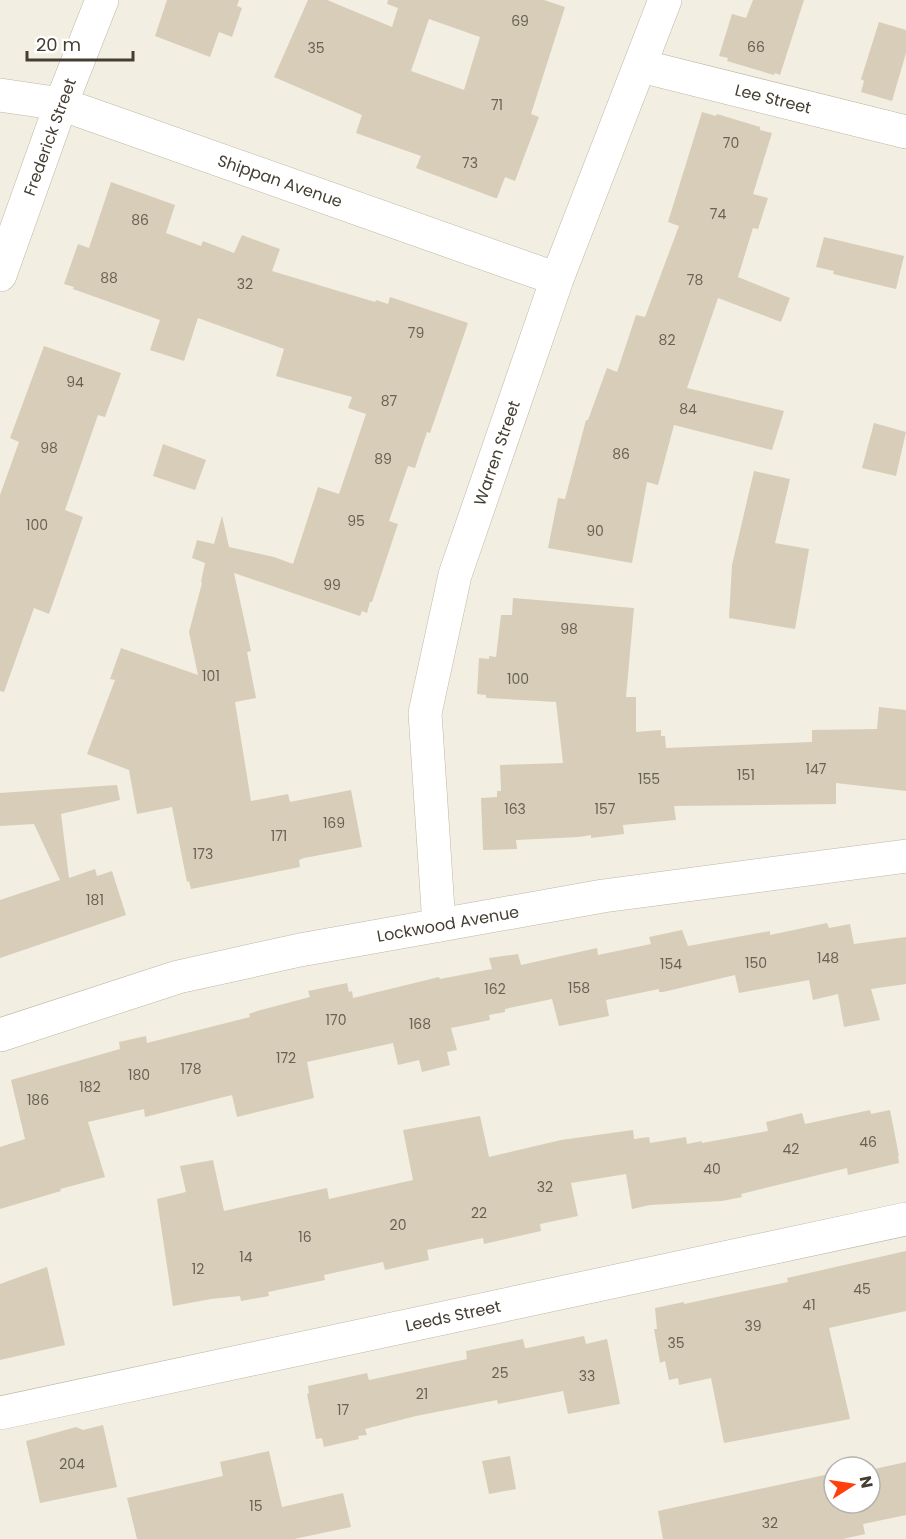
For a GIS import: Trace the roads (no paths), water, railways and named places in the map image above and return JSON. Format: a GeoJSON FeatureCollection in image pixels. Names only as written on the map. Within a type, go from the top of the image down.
{"type":"FeatureCollection","features":[{"type":"Feature","properties":{"kind":"street","name":"Frederick Street"},"geometry":{"type":"LineString","coordinates":[[0,275],[61,104],[102,0]]}},
{"type":"Feature","properties":{"kind":"street","name":"Warren Street"},"geometry":{"type":"LineString","coordinates":[[439,925],[425,713],[455,575],[557,279],[665,0]]}},
{"type":"Feature","properties":{"kind":"street","name":"Lee Street"},"geometry":{"type":"LineString","coordinates":[[641,66],[906,132]]}},
{"type":"Feature","properties":{"kind":"street","name":"Shippan Avenue"},"geometry":{"type":"LineString","coordinates":[[0,95],[61,104],[557,279]]}},
{"type":"Feature","properties":{"kind":"street","name":"Lockwood Avenue"},"geometry":{"type":"LineString","coordinates":[[0,1035],[178,977],[300,950],[603,896],[906,856]]}},
{"type":"Feature","properties":{"kind":"street","name":"Leeds Street"},"geometry":{"type":"LineString","coordinates":[[0,1413],[906,1219]]}}]}
